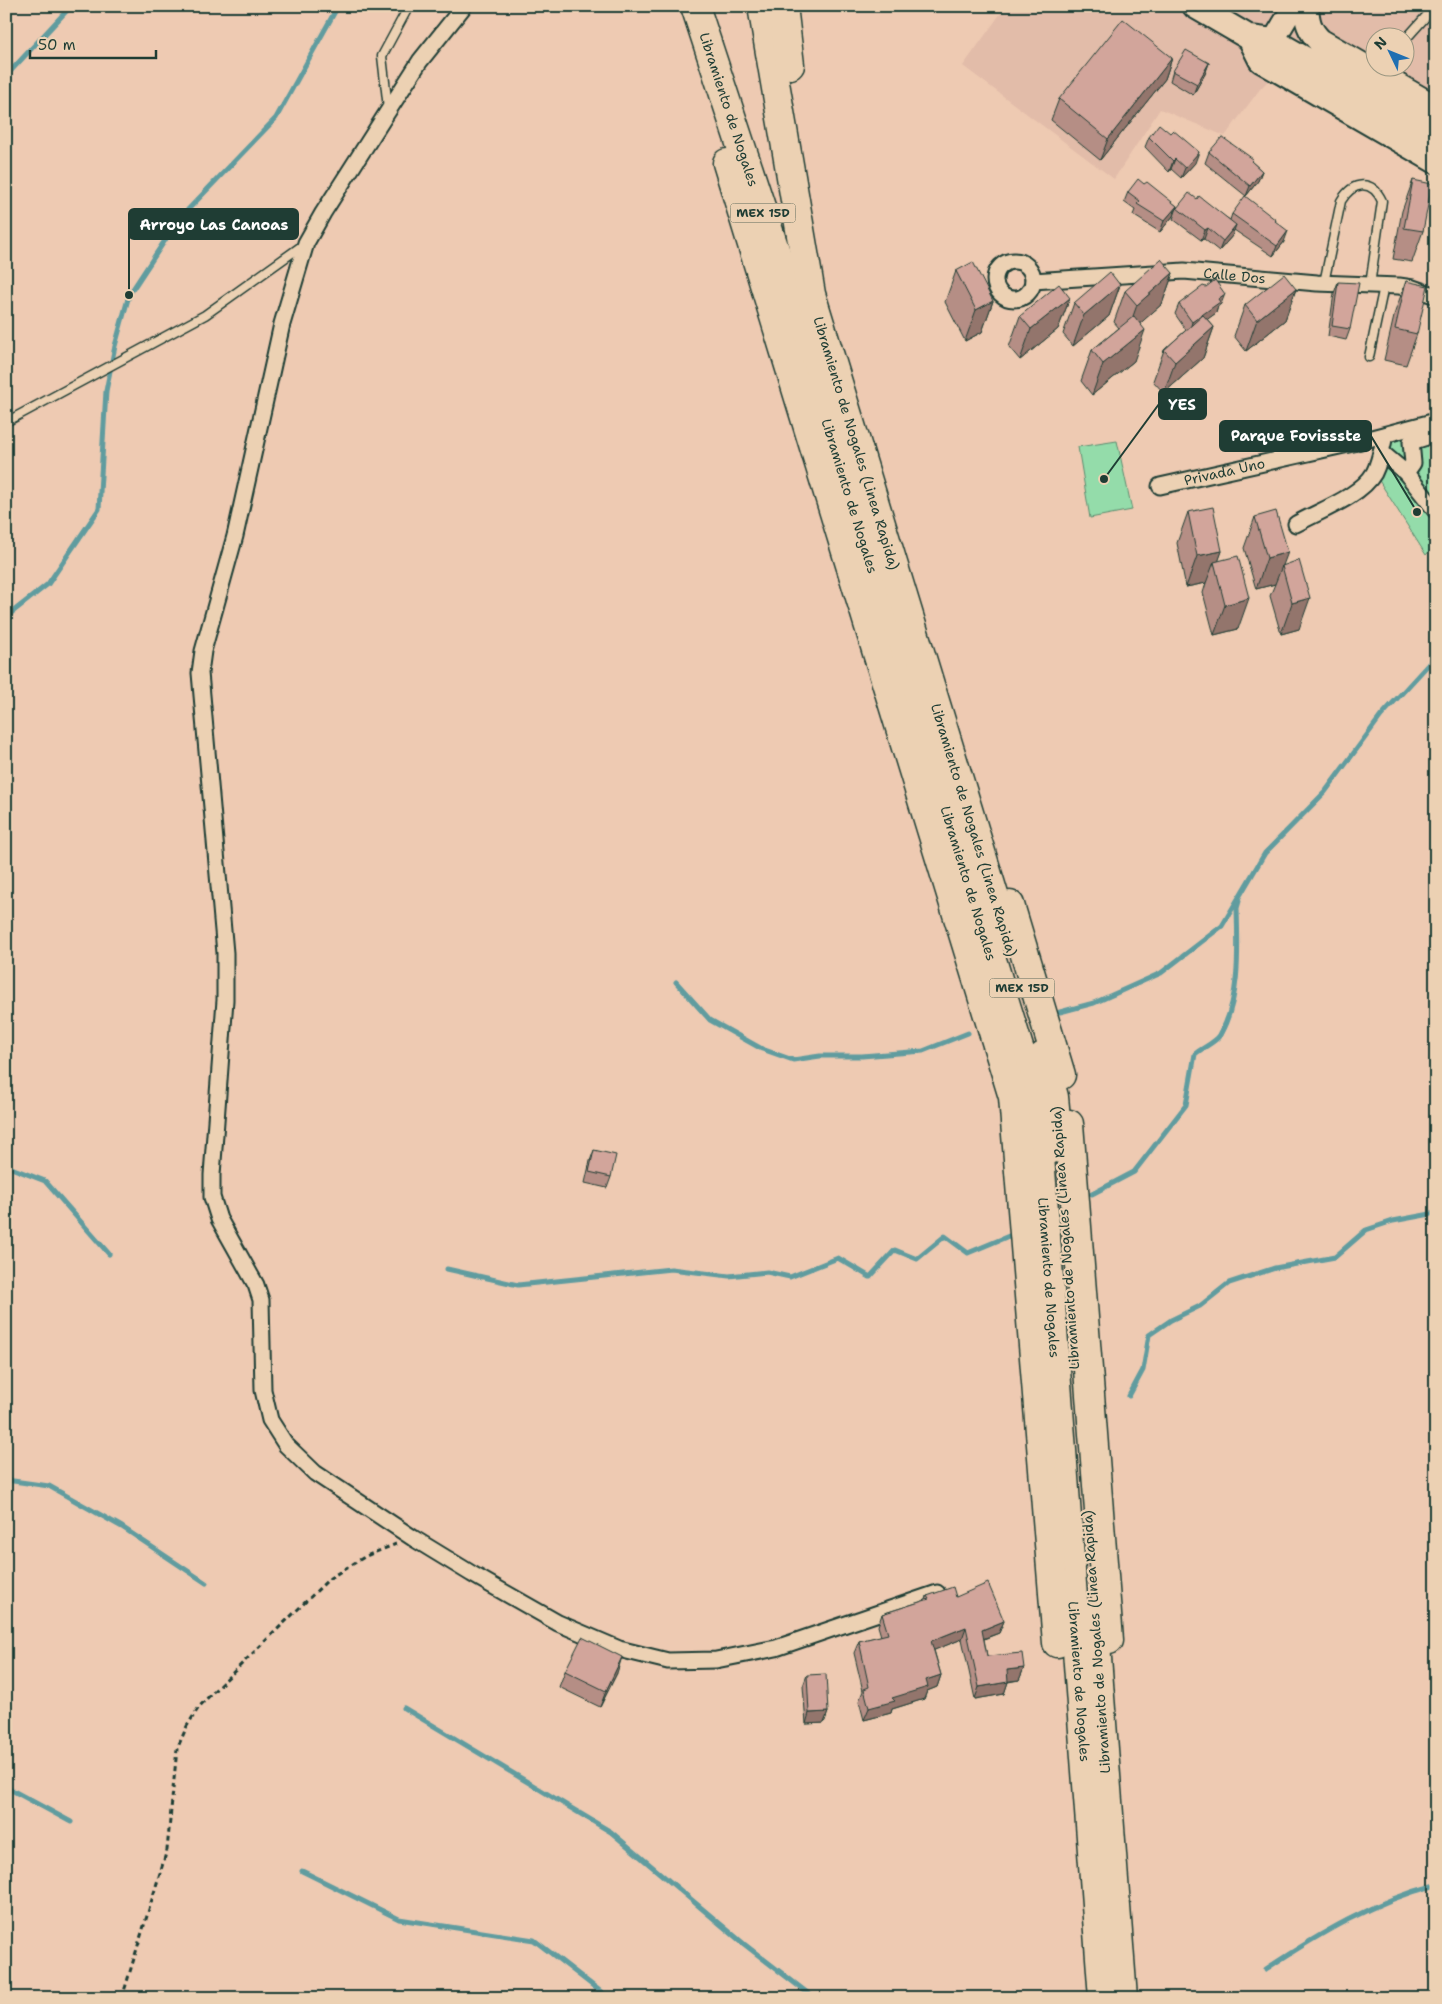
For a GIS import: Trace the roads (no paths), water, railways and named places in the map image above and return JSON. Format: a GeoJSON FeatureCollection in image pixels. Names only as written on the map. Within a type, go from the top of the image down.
{"type":"FeatureCollection","features":[{"type":"Feature","properties":{"kind":"highway","name":"Libramiento de Nogales"},"geometry":{"type":"LineString","coordinates":[[678,6],[1013,1097],[1085,1998]]}},
{"type":"Feature","properties":{"kind":"highway","name":"Libramiento de Nogales"},"geometry":{"type":"LineString","coordinates":[[695,6],[806,344],[827,422],[1036,1103],[1103,1998]]}},
{"type":"Feature","properties":{"kind":"highway","name":"Libramiento de Nogales (Linea Rapida)"},"geometry":{"type":"LineString","coordinates":[[762,6],[811,294],[1054,1098],[1123,1998]]}},
{"type":"Feature","properties":{"kind":"highway","name":"MEX 15D"},"geometry":{"type":"LineString","coordinates":[[783,6],[799,148],[825,303],[1067,1095],[1137,1998]]}},
{"type":"Feature","properties":{"kind":"main road"},"geometry":{"type":"LineString","coordinates":[[1195,6],[1261,46],[1436,161]]}},
{"type":"Feature","properties":{"kind":"main road"},"geometry":{"type":"LineString","coordinates":[[1306,6],[1310,31],[1320,41],[1364,63]]}},
{"type":"Feature","properties":{"kind":"main road"},"geometry":{"type":"LineString","coordinates":[[1261,46],[1436,134]]}},
{"type":"Feature","properties":{"kind":"main road"},"geometry":{"type":"LineString","coordinates":[[1390,78],[1435,107]]}},
{"type":"Feature","properties":{"kind":"street"},"geometry":{"type":"LineString","coordinates":[[464,6],[420,61],[306,243],[282,324],[235,536],[203,651],[200,673],[225,953],[225,1000],[212,1197],[219,1219],[256,1286],[261,1300],[263,1390],[270,1420],[286,1445],[315,1473],[413,1538],[558,1623],[619,1649],[668,1662],[716,1660],[776,1648],[937,1593]]}},
{"type":"Feature","properties":{"kind":"street"},"geometry":{"type":"LineString","coordinates":[[1261,46],[1294,6]]}},
{"type":"Feature","properties":{"kind":"street","name":"Calle Dos"},"geometry":{"type":"LineString","coordinates":[[1034,281],[1184,271],[1324,284],[1413,288],[1436,296]]}},
{"type":"Feature","properties":{"kind":"street","name":"Privada Uno"},"geometry":{"type":"LineString","coordinates":[[1160,486],[1385,435],[1436,421]]}},
{"type":"Feature","properties":{"kind":"street"},"geometry":{"type":"LineString","coordinates":[[1406,474],[1413,463],[1411,442],[1436,434]]}},
{"type":"Feature","properties":{"kind":"street"},"geometry":{"type":"LineString","coordinates":[[1296,524],[1357,491],[1373,474],[1385,435]]}},
{"type":"Feature","properties":{"kind":"street"},"geometry":{"type":"LineString","coordinates":[[1381,452],[1406,474],[1436,511]]}},
{"type":"Feature","properties":{"kind":"lane"},"geometry":{"type":"LineString","coordinates":[[388,110],[382,56],[409,6]]}},
{"type":"Feature","properties":{"kind":"lane"},"geometry":{"type":"LineString","coordinates":[[1414,30],[1430,12]]}},
{"type":"Feature","properties":{"kind":"lane"},"geometry":{"type":"LineString","coordinates":[[1324,284],[1341,201],[1347,191],[1356,185],[1368,186],[1378,193],[1382,201],[1377,286],[1369,358]]}},
{"type":"Feature","properties":{"kind":"lane"},"geometry":{"type":"LineString","coordinates":[[6,422],[125,360],[213,309],[306,243]]}},
{"type":"Feature","properties":{"kind":"waterway"},"geometry":{"type":"LineString","coordinates":[[6,76],[71,6]]}},
{"type":"Feature","properties":{"kind":"waterway"},"geometry":{"type":"LineString","coordinates":[[6,617],[48,584],[99,509],[106,391],[115,346],[129,295],[179,219],[276,118],[338,6]]}},
{"type":"Feature","properties":{"kind":"waterway"},"geometry":{"type":"LineString","coordinates":[[1060,1012],[1094,1003],[1161,973],[1222,926],[1265,853],[1325,792],[1381,716],[1436,656]]}},
{"type":"Feature","properties":{"kind":"waterway"},"geometry":{"type":"LineString","coordinates":[[1092,1194],[1134,1172],[1186,1105],[1195,1054],[1220,1035],[1232,1005],[1237,973],[1237,908],[1239,901]]}},
{"type":"Feature","properties":{"kind":"waterway"},"geometry":{"type":"LineString","coordinates":[[676,982],[710,1020],[762,1049],[793,1060],[820,1056],[862,1056],[923,1051],[968,1033]]}},
{"type":"Feature","properties":{"kind":"waterway"},"geometry":{"type":"LineString","coordinates":[[6,1166],[45,1181],[109,1254]]}},
{"type":"Feature","properties":{"kind":"waterway"},"geometry":{"type":"LineString","coordinates":[[1129,1396],[1143,1370],[1149,1335],[1171,1320],[1200,1306],[1229,1283],[1275,1268],[1335,1257],[1366,1230],[1393,1221],[1436,1213]]}},
{"type":"Feature","properties":{"kind":"waterway"},"geometry":{"type":"LineString","coordinates":[[447,1269],[518,1285],[671,1269],[729,1276],[767,1272],[790,1277],[838,1258],[870,1277],[895,1250],[917,1259],[945,1236],[968,1253],[1016,1233]]}},
{"type":"Feature","properties":{"kind":"waterway"},"geometry":{"type":"LineString","coordinates":[[6,1480],[49,1486],[122,1527],[206,1583]]}},
{"type":"Feature","properties":{"kind":"waterway"},"geometry":{"type":"LineString","coordinates":[[404,1708],[611,1832],[744,1944],[814,1998]]}},
{"type":"Feature","properties":{"kind":"waterway"},"geometry":{"type":"LineString","coordinates":[[6,1787],[71,1822]]}},
{"type":"Feature","properties":{"kind":"waterway"},"geometry":{"type":"LineString","coordinates":[[302,1871],[399,1919],[534,1940],[605,1995],[615,1998]]}},
{"type":"Feature","properties":{"kind":"waterway"},"geometry":{"type":"LineString","coordinates":[[1266,1969],[1306,1943],[1369,1909],[1436,1885]]}},
{"type":"Feature","properties":{"kind":"place","name":"Arroyo Las Canoas"},"geometry":{"type":"Point","coordinates":[129,295]}},
{"type":"Feature","properties":{"kind":"place","name":"YES"},"geometry":{"type":"Point","coordinates":[1104,479]}},
{"type":"Feature","properties":{"kind":"place","name":"Parque Fovissste"},"geometry":{"type":"Point","coordinates":[1417,512]}}]}
